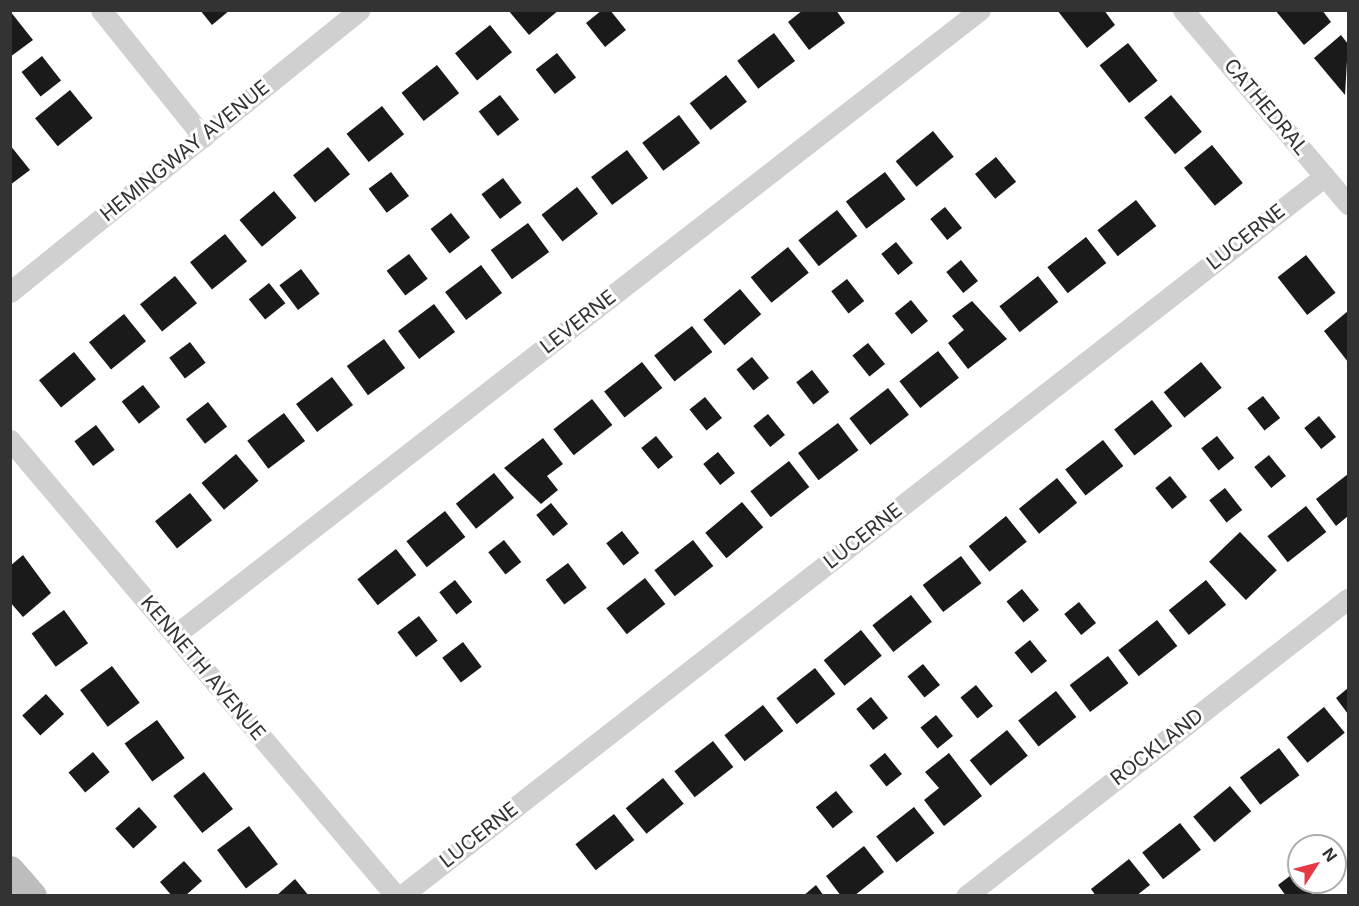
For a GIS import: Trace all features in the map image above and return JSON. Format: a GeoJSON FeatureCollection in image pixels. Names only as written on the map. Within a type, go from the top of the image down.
{"type":"FeatureCollection","features":[{"type":"Feature","properties":{"kind":"main road"},"geometry":{"type":"LineString","coordinates":[[10,871],[32,896]]}},
{"type":"Feature","properties":{"kind":"street"},"geometry":{"type":"LineString","coordinates":[[101,10],[202,137]]}},
{"type":"Feature","properties":{"kind":"street","name":"HEMINGWAY AVENUE"},"geometry":{"type":"LineString","coordinates":[[10,292],[360,10]]}},
{"type":"Feature","properties":{"kind":"street","name":"LEVERNE"},"geometry":{"type":"LineString","coordinates":[[175,635],[980,10]]}},
{"type":"Feature","properties":{"kind":"street","name":"CATHEDRAL"},"geometry":{"type":"LineString","coordinates":[[1183,10],[1348,204]]}},
{"type":"Feature","properties":{"kind":"street","name":"LUCERNE"},"geometry":{"type":"LineString","coordinates":[[401,896],[1325,176]]}},
{"type":"Feature","properties":{"kind":"street","name":"KENNETH AVENUE"},"geometry":{"type":"LineString","coordinates":[[10,440],[396,896]]}},
{"type":"Feature","properties":{"kind":"street","name":"ROCKLAND"},"geometry":{"type":"LineString","coordinates":[[966,896],[1348,598]]}},
{"type":"Feature","properties":{"kind":"building"},"geometry":{"type":"Polygon","coordinates":[[[200,10],[230,10],[212,25],[200,10]]]}},
{"type":"Feature","properties":{"kind":"building"},"geometry":{"type":"Polygon","coordinates":[[[508,10],[559,10],[529,35],[508,10]]]}},
{"type":"Feature","properties":{"kind":"building"},"geometry":{"type":"Polygon","coordinates":[[[602,10],[610,10],[626,30],[605,47],[586,23],[602,10]]]}},
{"type":"Feature","properties":{"kind":"building"},"geometry":{"type":"Polygon","coordinates":[[[803,10],[836,10],[845,23],[809,50],[788,22],[803,10]]]}},
{"type":"Feature","properties":{"kind":"building"},"geometry":{"type":"Polygon","coordinates":[[[1057,10],[1104,10],[1115,25],[1087,48],[1057,10]]]}},
{"type":"Feature","properties":{"kind":"building"},"geometry":{"type":"Polygon","coordinates":[[[1275,10],[1322,10],[1331,22],[1304,45],[1275,10]]]}},
{"type":"Feature","properties":{"kind":"building"},"geometry":{"type":"Polygon","coordinates":[[[10,11],[33,40],[10,57],[10,11]]]}},
{"type":"Feature","properties":{"kind":"building"},"geometry":{"type":"Polygon","coordinates":[[[490,25],[512,52],[477,81],[455,53],[490,25]]]}},
{"type":"Feature","properties":{"kind":"building"},"geometry":{"type":"Polygon","coordinates":[[[774,33],[795,61],[758,89],[737,61],[774,33]]]}},
{"type":"Feature","properties":{"kind":"building"},"geometry":{"type":"Polygon","coordinates":[[[1341,35],[1348,44],[1345,95],[1314,58],[1341,35]]]}},
{"type":"Feature","properties":{"kind":"building"},"geometry":{"type":"Polygon","coordinates":[[[1128,43],[1158,81],[1129,103],[1100,65],[1128,43]]]}},
{"type":"Feature","properties":{"kind":"building"},"geometry":{"type":"Polygon","coordinates":[[[557,53],[576,77],[555,94],[536,70],[557,53]]]}},
{"type":"Feature","properties":{"kind":"building"},"geometry":{"type":"Polygon","coordinates":[[[42,56],[61,80],[41,96],[22,72],[42,56]]]}},
{"type":"Feature","properties":{"kind":"building"},"geometry":{"type":"Polygon","coordinates":[[[437,65],[459,93],[424,121],[402,93],[437,65]]]}},
{"type":"Feature","properties":{"kind":"building"},"geometry":{"type":"Polygon","coordinates":[[[726,75],[747,102],[711,130],[690,103],[726,75]]]}},
{"type":"Feature","properties":{"kind":"building"},"geometry":{"type":"Polygon","coordinates":[[[70,90],[93,118],[58,146],[35,118],[70,90]]]}},
{"type":"Feature","properties":{"kind":"building"},"geometry":{"type":"Polygon","coordinates":[[[500,95],[519,119],[498,136],[479,112],[500,95]]]}},
{"type":"Feature","properties":{"kind":"building"},"geometry":{"type":"Polygon","coordinates":[[[1171,95],[1202,132],[1175,154],[1144,117],[1171,95]]]}},
{"type":"Feature","properties":{"kind":"building"},"geometry":{"type":"Polygon","coordinates":[[[382,106],[404,134],[369,162],[347,134],[382,106]]]}},
{"type":"Feature","properties":{"kind":"building"},"geometry":{"type":"Polygon","coordinates":[[[679,115],[700,143],[663,171],[642,143],[679,115]]]}},
{"type":"Feature","properties":{"kind":"building"},"geometry":{"type":"Polygon","coordinates":[[[933,131],[954,157],[916,187],[896,161],[933,131]]]}},
{"type":"Feature","properties":{"kind":"building"},"geometry":{"type":"Polygon","coordinates":[[[10,145],[30,170],[10,185],[10,145]]]}},
{"type":"Feature","properties":{"kind":"building"},"geometry":{"type":"Polygon","coordinates":[[[1212,145],[1243,183],[1215,206],[1184,168],[1212,145]]]}},
{"type":"Feature","properties":{"kind":"building"},"geometry":{"type":"Polygon","coordinates":[[[328,147],[350,174],[315,203],[293,175],[328,147]]]}},
{"type":"Feature","properties":{"kind":"building"},"geometry":{"type":"Polygon","coordinates":[[[627,150],[648,178],[612,205],[591,177],[627,150]]]}},
{"type":"Feature","properties":{"kind":"building"},"geometry":{"type":"Polygon","coordinates":[[[996,157],[1016,182],[995,199],[975,174],[996,157]]]}},
{"type":"Feature","properties":{"kind":"building"},"geometry":{"type":"Polygon","coordinates":[[[391,172],[409,196],[387,213],[369,189],[391,172]]]}},
{"type":"Feature","properties":{"kind":"building"},"geometry":{"type":"Polygon","coordinates":[[[885,172],[905,199],[866,229],[846,201],[885,172]]]}},
{"type":"Feature","properties":{"kind":"building"},"geometry":{"type":"Polygon","coordinates":[[[503,178],[522,203],[500,219],[481,194],[503,178]]]}},
{"type":"Feature","properties":{"kind":"building"},"geometry":{"type":"Polygon","coordinates":[[[577,187],[598,214],[562,241],[542,215],[577,187]]]}},
{"type":"Feature","properties":{"kind":"building"},"geometry":{"type":"Polygon","coordinates":[[[274,191],[296,218],[262,247],[240,220],[274,191]]]}},
{"type":"Feature","properties":{"kind":"building"},"geometry":{"type":"Polygon","coordinates":[[[1136,200],[1156,226],[1118,256],[1097,230],[1136,200]]]}},
{"type":"Feature","properties":{"kind":"building"},"geometry":{"type":"Polygon","coordinates":[[[945,207],[962,228],[947,240],[930,219],[945,207]]]}},
{"type":"Feature","properties":{"kind":"building"},"geometry":{"type":"Polygon","coordinates":[[[837,210],[857,236],[819,266],[798,240],[837,210]]]}},
{"type":"Feature","properties":{"kind":"building"},"geometry":{"type":"Polygon","coordinates":[[[451,213],[470,237],[450,253],[431,229],[451,213]]]}},
{"type":"Feature","properties":{"kind":"building"},"geometry":{"type":"Polygon","coordinates":[[[528,223],[549,252],[512,279],[491,250],[528,223]]]}},
{"type":"Feature","properties":{"kind":"building"},"geometry":{"type":"Polygon","coordinates":[[[225,234],[247,261],[212,290],[190,262],[225,234]]]}},
{"type":"Feature","properties":{"kind":"building"},"geometry":{"type":"Polygon","coordinates":[[[1086,237],[1106,263],[1068,293],[1047,267],[1086,237]]]}},
{"type":"Feature","properties":{"kind":"building"},"geometry":{"type":"Polygon","coordinates":[[[896,242],[913,263],[898,275],[881,254],[896,242]]]}},
{"type":"Feature","properties":{"kind":"building"},"geometry":{"type":"Polygon","coordinates":[[[788,247],[809,273],[771,303],[751,277],[788,247]]]}},
{"type":"Feature","properties":{"kind":"building"},"geometry":{"type":"Polygon","coordinates":[[[409,254],[428,279],[405,296],[387,271],[409,254]]]}},
{"type":"Feature","properties":{"kind":"building"},"geometry":{"type":"Polygon","coordinates":[[[1306,255],[1336,293],[1307,315],[1278,277],[1306,255]]]}},
{"type":"Feature","properties":{"kind":"building"},"geometry":{"type":"Polygon","coordinates":[[[961,260],[978,281],[963,293],[946,272],[961,260]]]}},
{"type":"Feature","properties":{"kind":"building"},"geometry":{"type":"Polygon","coordinates":[[[481,265],[502,293],[466,320],[445,292],[481,265]]]}},
{"type":"Feature","properties":{"kind":"building"},"geometry":{"type":"Polygon","coordinates":[[[301,269],[320,294],[298,310],[279,285],[301,269]]]}},
{"type":"Feature","properties":{"kind":"building"},"geometry":{"type":"Polygon","coordinates":[[[175,276],[197,303],[162,332],[140,304],[175,276]]]}},
{"type":"Feature","properties":{"kind":"building"},"geometry":{"type":"Polygon","coordinates":[[[1038,276],[1058,302],[1020,332],[999,306],[1038,276]]]}},
{"type":"Feature","properties":{"kind":"building"},"geometry":{"type":"Polygon","coordinates":[[[847,279],[864,301],[848,313],[831,291],[847,279]]]}},
{"type":"Feature","properties":{"kind":"building"},"geometry":{"type":"Polygon","coordinates":[[[269,283],[285,303],[265,320],[249,299],[269,283]]]}},
{"type":"Feature","properties":{"kind":"building"},"geometry":{"type":"Polygon","coordinates":[[[740,289],[761,314],[724,345],[703,320],[740,289]]]}},
{"type":"Feature","properties":{"kind":"building"},"geometry":{"type":"Polygon","coordinates":[[[911,300],[928,321],[912,334],[895,313],[911,300]]]}},
{"type":"Feature","properties":{"kind":"building"},"geometry":{"type":"Polygon","coordinates":[[[972,301],[1007,339],[968,369],[948,343],[964,330],[952,316],[972,301]]]}},
{"type":"Feature","properties":{"kind":"building"},"geometry":{"type":"Polygon","coordinates":[[[434,304],[455,332],[419,359],[398,331],[434,304]]]}},
{"type":"Feature","properties":{"kind":"building"},"geometry":{"type":"Polygon","coordinates":[[[1348,311],[1348,362],[1324,331],[1348,311]]]}},
{"type":"Feature","properties":{"kind":"building"},"geometry":{"type":"Polygon","coordinates":[[[124,314],[146,341],[111,370],[89,342],[124,314]]]}},
{"type":"Feature","properties":{"kind":"building"},"geometry":{"type":"Polygon","coordinates":[[[692,326],[712,352],[674,382],[654,356],[692,326]]]}},
{"type":"Feature","properties":{"kind":"building"},"geometry":{"type":"Polygon","coordinates":[[[384,339],[405,368],[368,395],[347,366],[384,339]]]}},
{"type":"Feature","properties":{"kind":"building"},"geometry":{"type":"Polygon","coordinates":[[[190,342],[206,363],[185,378],[169,358],[190,342]]]}},
{"type":"Feature","properties":{"kind":"building"},"geometry":{"type":"Polygon","coordinates":[[[868,343],[885,364],[869,377],[852,356],[868,343]]]}},
{"type":"Feature","properties":{"kind":"building"},"geometry":{"type":"Polygon","coordinates":[[[938,351],[959,378],[920,408],[899,381],[938,351]]]}},
{"type":"Feature","properties":{"kind":"building"},"geometry":{"type":"Polygon","coordinates":[[[74,352],[96,379],[61,408],[39,380],[74,352]]]}},
{"type":"Feature","properties":{"kind":"building"},"geometry":{"type":"Polygon","coordinates":[[[752,357],[769,378],[753,391],[736,370],[752,357]]]}},
{"type":"Feature","properties":{"kind":"building"},"geometry":{"type":"Polygon","coordinates":[[[642,362],[662,388],[624,418],[604,392],[642,362]]]}},
{"type":"Feature","properties":{"kind":"building"},"geometry":{"type":"Polygon","coordinates":[[[1201,362],[1222,388],[1184,418],[1164,392],[1201,362]]]}},
{"type":"Feature","properties":{"kind":"building"},"geometry":{"type":"Polygon","coordinates":[[[812,370],[829,392],[813,404],[796,382],[812,370]]]}},
{"type":"Feature","properties":{"kind":"building"},"geometry":{"type":"Polygon","coordinates":[[[332,377],[353,405],[317,432],[296,404],[332,377]]]}},
{"type":"Feature","properties":{"kind":"building"},"geometry":{"type":"Polygon","coordinates":[[[143,385],[160,407],[139,424],[122,402],[143,385]]]}},
{"type":"Feature","properties":{"kind":"building"},"geometry":{"type":"Polygon","coordinates":[[[888,388],[909,415],[870,445],[849,418],[888,388]]]}},
{"type":"Feature","properties":{"kind":"building"},"geometry":{"type":"Polygon","coordinates":[[[1263,396],[1280,418],[1264,430],[1247,408],[1263,396]]]}},
{"type":"Feature","properties":{"kind":"building"},"geometry":{"type":"Polygon","coordinates":[[[705,397],[722,418],[706,431],[689,410],[705,397]]]}},
{"type":"Feature","properties":{"kind":"building"},"geometry":{"type":"Polygon","coordinates":[[[592,399],[612,425],[574,455],[553,429],[592,399]]]}},
{"type":"Feature","properties":{"kind":"building"},"geometry":{"type":"Polygon","coordinates":[[[1152,400],[1172,426],[1134,456],[1114,430],[1152,400]]]}},
{"type":"Feature","properties":{"kind":"building"},"geometry":{"type":"Polygon","coordinates":[[[208,402],[227,426],[205,444],[186,419],[208,402]]]}},
{"type":"Feature","properties":{"kind":"building"},"geometry":{"type":"Polygon","coordinates":[[[284,413],[305,441],[268,469],[247,441],[284,413]]]}},
{"type":"Feature","properties":{"kind":"building"},"geometry":{"type":"Polygon","coordinates":[[[768,414],[785,435],[770,447],[753,426],[768,414]]]}},
{"type":"Feature","properties":{"kind":"building"},"geometry":{"type":"Polygon","coordinates":[[[1319,416],[1336,437],[1321,449],[1304,428],[1319,416]]]}},
{"type":"Feature","properties":{"kind":"building"},"geometry":{"type":"Polygon","coordinates":[[[838,423],[858,450],[819,480],[798,453],[838,423]]]}},
{"type":"Feature","properties":{"kind":"building"},"geometry":{"type":"Polygon","coordinates":[[[96,425],[115,450],[93,466],[74,441],[96,425]]]}},
{"type":"Feature","properties":{"kind":"building"},"geometry":{"type":"Polygon","coordinates":[[[656,436],[673,457],[658,469],[641,448],[656,436]]]}},
{"type":"Feature","properties":{"kind":"building"},"geometry":{"type":"Polygon","coordinates":[[[1217,436],[1234,458],[1218,470],[1201,448],[1217,436]]]}},
{"type":"Feature","properties":{"kind":"building"},"geometry":{"type":"Polygon","coordinates":[[[543,438],[563,464],[547,476],[558,490],[541,504],[504,468],[543,438]]]}},
{"type":"Feature","properties":{"kind":"building"},"geometry":{"type":"Polygon","coordinates":[[[1103,440],[1123,466],[1085,496],[1065,470],[1103,440]]]}},
{"type":"Feature","properties":{"kind":"building"},"geometry":{"type":"Polygon","coordinates":[[[718,452],[735,473],[720,485],[703,464],[718,452]]]}},
{"type":"Feature","properties":{"kind":"building"},"geometry":{"type":"Polygon","coordinates":[[[236,454],[258,481],[224,510],[202,483],[236,454]]]}},
{"type":"Feature","properties":{"kind":"building"},"geometry":{"type":"Polygon","coordinates":[[[1269,455],[1286,476],[1271,488],[1254,467],[1269,455]]]}},
{"type":"Feature","properties":{"kind":"building"},"geometry":{"type":"Polygon","coordinates":[[[789,461],[809,487],[771,517],[750,491],[789,461]]]}},
{"type":"Feature","properties":{"kind":"building"},"geometry":{"type":"Polygon","coordinates":[[[494,473],[514,498],[476,529],[456,504],[494,473]]]}},
{"type":"Feature","properties":{"kind":"building"},"geometry":{"type":"Polygon","coordinates":[[[1348,474],[1348,516],[1336,526],[1316,499],[1348,474]]]}},
{"type":"Feature","properties":{"kind":"building"},"geometry":{"type":"Polygon","coordinates":[[[1170,476],[1187,497],[1172,509],[1155,488],[1170,476]]]}},
{"type":"Feature","properties":{"kind":"building"},"geometry":{"type":"Polygon","coordinates":[[[1057,478],[1077,503],[1039,534],[1019,509],[1057,478]]]}},
{"type":"Feature","properties":{"kind":"building"},"geometry":{"type":"Polygon","coordinates":[[[1225,488],[1242,510],[1226,522],[1209,500],[1225,488]]]}},
{"type":"Feature","properties":{"kind":"building"},"geometry":{"type":"Polygon","coordinates":[[[190,493],[212,520],[177,549],[155,521],[190,493]]]}},
{"type":"Feature","properties":{"kind":"building"},"geometry":{"type":"Polygon","coordinates":[[[742,502],[763,527],[726,558],[705,533],[742,502]]]}},
{"type":"Feature","properties":{"kind":"building"},"geometry":{"type":"Polygon","coordinates":[[[551,503],[568,524],[553,536],[536,515],[551,503]]]}},
{"type":"Feature","properties":{"kind":"building"},"geometry":{"type":"Polygon","coordinates":[[[1306,506],[1326,532],[1288,562],[1267,536],[1306,506]]]}},
{"type":"Feature","properties":{"kind":"building"},"geometry":{"type":"Polygon","coordinates":[[[445,511],[465,537],[427,567],[406,541],[445,511]]]}},
{"type":"Feature","properties":{"kind":"building"},"geometry":{"type":"Polygon","coordinates":[[[1006,516],[1027,542],[989,572],[969,546],[1006,516]]]}},
{"type":"Feature","properties":{"kind":"building"},"geometry":{"type":"Polygon","coordinates":[[[622,531],[639,553],[623,565],[606,543],[622,531]]]}},
{"type":"Feature","properties":{"kind":"building"},"geometry":{"type":"Polygon","coordinates":[[[1240,532],[1277,570],[1246,600],[1209,562],[1240,532]]]}},
{"type":"Feature","properties":{"kind":"building"},"geometry":{"type":"Polygon","coordinates":[[[504,540],[521,562],[505,574],[488,552],[504,540]]]}},
{"type":"Feature","properties":{"kind":"building"},"geometry":{"type":"Polygon","coordinates":[[[693,540],[713,566],[675,596],[654,570],[693,540]]]}},
{"type":"Feature","properties":{"kind":"building"},"geometry":{"type":"Polygon","coordinates":[[[396,549],[416,575],[378,605],[357,579],[396,549]]]}},
{"type":"Feature","properties":{"kind":"building"},"geometry":{"type":"Polygon","coordinates":[[[23,555],[51,593],[23,617],[10,602],[10,566],[23,555]]]}},
{"type":"Feature","properties":{"kind":"building"},"geometry":{"type":"Polygon","coordinates":[[[961,556],[981,583],[943,612],[923,585],[961,556]]]}},
{"type":"Feature","properties":{"kind":"building"},"geometry":{"type":"Polygon","coordinates":[[[568,563],[587,588],[564,605],[546,580],[568,563]]]}},
{"type":"Feature","properties":{"kind":"building"},"geometry":{"type":"Polygon","coordinates":[[[645,578],[665,604],[627,634],[606,608],[645,578]]]}},
{"type":"Feature","properties":{"kind":"building"},"geometry":{"type":"Polygon","coordinates":[[[455,580],[472,602],[456,614],[439,592],[455,580]]]}},
{"type":"Feature","properties":{"kind":"building"},"geometry":{"type":"Polygon","coordinates":[[[1206,580],[1226,605],[1189,635],[1169,610],[1206,580]]]}},
{"type":"Feature","properties":{"kind":"building"},"geometry":{"type":"Polygon","coordinates":[[[1022,589],[1039,610],[1023,623],[1006,602],[1022,589]]]}},
{"type":"Feature","properties":{"kind":"building"},"geometry":{"type":"Polygon","coordinates":[[[911,595],[932,622],[893,652],[872,625],[911,595]]]}},
{"type":"Feature","properties":{"kind":"building"},"geometry":{"type":"Polygon","coordinates":[[[1079,602],[1096,623],[1081,635],[1064,614],[1079,602]]]}},
{"type":"Feature","properties":{"kind":"building"},"geometry":{"type":"Polygon","coordinates":[[[64,610],[88,643],[56,667],[32,634],[64,610]]]}},
{"type":"Feature","properties":{"kind":"building"},"geometry":{"type":"Polygon","coordinates":[[[419,616],[438,641],[416,657],[397,632],[419,616]]]}},
{"type":"Feature","properties":{"kind":"building"},"geometry":{"type":"Polygon","coordinates":[[[1157,620],[1177,646],[1139,676],[1118,650],[1157,620]]]}},
{"type":"Feature","properties":{"kind":"building"},"geometry":{"type":"Polygon","coordinates":[[[861,630],[882,656],[844,686],[824,660],[861,630]]]}},
{"type":"Feature","properties":{"kind":"building"},"geometry":{"type":"Polygon","coordinates":[[[1030,640],[1047,661],[1031,674],[1014,653],[1030,640]]]}},
{"type":"Feature","properties":{"kind":"building"},"geometry":{"type":"Polygon","coordinates":[[[463,642],[482,667],[461,682],[442,658],[463,642]]]}},
{"type":"Feature","properties":{"kind":"building"},"geometry":{"type":"Polygon","coordinates":[[[1108,656],[1128,683],[1090,712],[1070,685],[1108,656]]]}},
{"type":"Feature","properties":{"kind":"building"},"geometry":{"type":"Polygon","coordinates":[[[923,664],[940,685],[924,698],[907,677],[923,664]]]}},
{"type":"Feature","properties":{"kind":"building"},"geometry":{"type":"Polygon","coordinates":[[[112,666],[140,703],[108,727],[80,690],[112,666]]]}},
{"type":"Feature","properties":{"kind":"building"},"geometry":{"type":"Polygon","coordinates":[[[815,668],[835,694],[797,724],[776,698],[815,668]]]}},
{"type":"Feature","properties":{"kind":"building"},"geometry":{"type":"Polygon","coordinates":[[[976,685],[993,706],[977,719],[960,698],[976,685]]]}},
{"type":"Feature","properties":{"kind":"building"},"geometry":{"type":"Polygon","coordinates":[[[1348,688],[1348,714],[1336,698],[1348,688]]]}},
{"type":"Feature","properties":{"kind":"building"},"geometry":{"type":"Polygon","coordinates":[[[1056,691],[1076,717],[1038,747],[1018,721],[1056,691]]]}},
{"type":"Feature","properties":{"kind":"building"},"geometry":{"type":"Polygon","coordinates":[[[46,694],[64,714],[40,735],[22,715],[46,694]]]}},
{"type":"Feature","properties":{"kind":"building"},"geometry":{"type":"Polygon","coordinates":[[[871,697],[888,718],[873,730],[856,709],[871,697]]]}},
{"type":"Feature","properties":{"kind":"building"},"geometry":{"type":"Polygon","coordinates":[[[763,705],[783,731],[745,761],[724,735],[763,705]]]}},
{"type":"Feature","properties":{"kind":"building"},"geometry":{"type":"Polygon","coordinates":[[[1324,707],[1345,733],[1307,763],[1287,737],[1324,707]]]}},
{"type":"Feature","properties":{"kind":"building"},"geometry":{"type":"Polygon","coordinates":[[[936,715],[953,736],[937,749],[920,728],[936,715]]]}},
{"type":"Feature","properties":{"kind":"building"},"geometry":{"type":"Polygon","coordinates":[[[157,720],[185,758],[152,782],[125,744],[157,720]]]}},
{"type":"Feature","properties":{"kind":"building"},"geometry":{"type":"Polygon","coordinates":[[[1007,730],[1028,756],[990,786],[970,760],[1007,730]]]}},
{"type":"Feature","properties":{"kind":"building"},"geometry":{"type":"Polygon","coordinates":[[[713,741],[733,767],[695,797],[674,771],[713,741]]]}},
{"type":"Feature","properties":{"kind":"building"},"geometry":{"type":"Polygon","coordinates":[[[1279,748],[1299,775],[1260,805],[1240,777],[1279,748]]]}},
{"type":"Feature","properties":{"kind":"building"},"geometry":{"type":"Polygon","coordinates":[[[93,752],[110,772],[85,792],[68,773],[93,752]]]}},
{"type":"Feature","properties":{"kind":"building"},"geometry":{"type":"Polygon","coordinates":[[[885,753],[902,774],[886,787],[869,766],[885,753]]]}},
{"type":"Feature","properties":{"kind":"building"},"geometry":{"type":"Polygon","coordinates":[[[949,753],[982,796],[944,826],[924,800],[939,788],[925,772],[949,753]]]}},
{"type":"Feature","properties":{"kind":"building"},"geometry":{"type":"Polygon","coordinates":[[[204,772],[233,809],[202,833],[173,796],[204,772]]]}},
{"type":"Feature","properties":{"kind":"building"},"geometry":{"type":"Polygon","coordinates":[[[663,778],[684,804],[646,834],[626,808],[663,778]]]}},
{"type":"Feature","properties":{"kind":"building"},"geometry":{"type":"Polygon","coordinates":[[[1230,786],[1251,811],[1214,842],[1193,817],[1230,786]]]}},
{"type":"Feature","properties":{"kind":"building"},"geometry":{"type":"Polygon","coordinates":[[[836,791],[853,812],[833,828],[816,807],[836,791]]]}},
{"type":"Feature","properties":{"kind":"building"},"geometry":{"type":"Polygon","coordinates":[[[139,807],[157,827],[133,848],[115,828],[139,807]]]}},
{"type":"Feature","properties":{"kind":"building"},"geometry":{"type":"Polygon","coordinates":[[[914,807],[934,833],[896,863],[876,837],[914,807]]]}},
{"type":"Feature","properties":{"kind":"building"},"geometry":{"type":"Polygon","coordinates":[[[614,814],[634,840],[596,870],[575,844],[614,814]]]}},
{"type":"Feature","properties":{"kind":"building"},"geometry":{"type":"Polygon","coordinates":[[[1180,823],[1201,850],[1163,879],[1142,853],[1180,823]]]}},
{"type":"Feature","properties":{"kind":"building"},"geometry":{"type":"Polygon","coordinates":[[[249,826],[278,864],[246,888],[217,850],[249,826]]]}},
{"type":"Feature","properties":{"kind":"building"},"geometry":{"type":"Polygon","coordinates":[[[864,846],[884,872],[854,896],[841,896],[826,876],[864,846]]]}},
{"type":"Feature","properties":{"kind":"building"},"geometry":{"type":"Polygon","coordinates":[[[1129,859],[1150,885],[1136,896],[1096,896],[1091,889],[1129,859]]]}},
{"type":"Feature","properties":{"kind":"building"},"geometry":{"type":"Polygon","coordinates":[[[184,861],[202,881],[185,896],[172,896],[160,882],[184,861]]]}},
{"type":"Feature","properties":{"kind":"building"},"geometry":{"type":"Polygon","coordinates":[[[1287,878],[1287,894],[1311,894],[1309,896],[1286,896],[1278,885],[1287,878]]]}},
{"type":"Feature","properties":{"kind":"building"},"geometry":{"type":"Polygon","coordinates":[[[295,879],[309,896],[276,896],[295,879]]]}},
{"type":"Feature","properties":{"kind":"building"},"geometry":{"type":"Polygon","coordinates":[[[816,885],[824,896],[803,896],[816,885]]]}}]}
